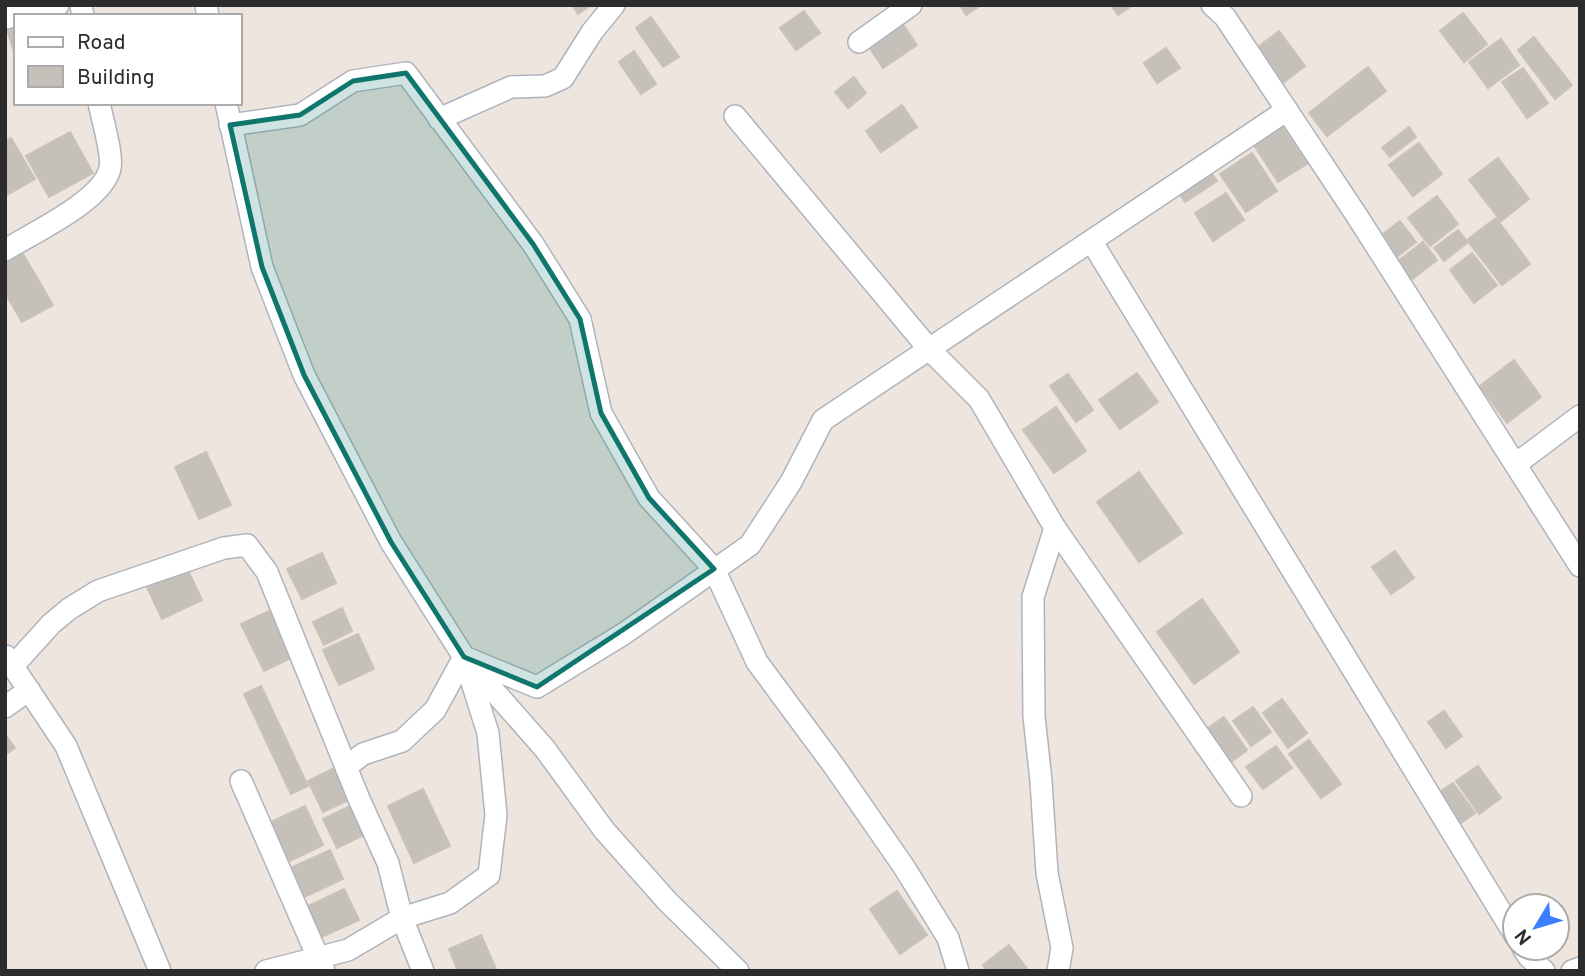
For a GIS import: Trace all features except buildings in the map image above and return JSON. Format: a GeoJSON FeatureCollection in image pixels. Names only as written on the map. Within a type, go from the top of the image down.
{"type":"FeatureCollection","features":[{"type":"Feature","properties":{"kind":"street"},"geometry":{"type":"LineString","coordinates":[[21,14],[58,5]]}},
{"type":"Feature","properties":{"kind":"street"},"geometry":{"type":"LineString","coordinates":[[439,119],[511,87],[545,86],[563,78],[592,32],[614,5]]}},
{"type":"Feature","properties":{"kind":"street"},"geometry":{"type":"LineString","coordinates":[[859,42],[911,5]]}},
{"type":"Feature","properties":{"kind":"street"},"geometry":{"type":"LineString","coordinates":[[1212,5],[1225,17],[1287,110],[1580,566]]}},
{"type":"Feature","properties":{"kind":"street"},"geometry":{"type":"LineString","coordinates":[[230,125],[300,115],[353,81],[406,73],[533,244],[580,319],[601,413],[649,498],[714,569],[757,663],[834,766],[904,867],[948,938],[958,971]]}},
{"type":"Feature","properties":{"kind":"street"},"geometry":{"type":"LineString","coordinates":[[5,250],[89,200],[105,182],[111,165],[99,105]]}},
{"type":"Feature","properties":{"kind":"street"},"geometry":{"type":"LineString","coordinates":[[226,105],[262,267],[304,375],[391,542],[464,657],[545,749],[604,830],[667,901],[738,971]]}},
{"type":"Feature","properties":{"kind":"street"},"geometry":{"type":"LineString","coordinates":[[464,657],[537,687],[625,633],[750,545],[791,482],[823,420],[1287,110]]}},
{"type":"Feature","properties":{"kind":"street"},"geometry":{"type":"LineString","coordinates":[[735,116],[929,349],[979,399],[1055,528],[1241,796]]}},
{"type":"Feature","properties":{"kind":"street"},"geometry":{"type":"LineString","coordinates":[[1092,242],[1501,912]]}},
{"type":"Feature","properties":{"kind":"street"},"geometry":{"type":"LineString","coordinates":[[1516,464],[1580,416]]}},
{"type":"Feature","properties":{"kind":"street"},"geometry":{"type":"LineString","coordinates":[[1055,528],[1033,597],[1034,716],[1047,873],[1062,948],[1058,971]]}},
{"type":"Feature","properties":{"kind":"street"},"geometry":{"type":"LineString","coordinates":[[160,971],[66,746],[9,660],[69,608],[97,591],[225,548],[247,545],[267,572],[388,863],[402,918],[423,971]]}},
{"type":"Feature","properties":{"kind":"street"},"geometry":{"type":"LineString","coordinates":[[346,766],[363,754],[402,741],[435,710],[464,657]]}},
{"type":"Feature","properties":{"kind":"street"},"geometry":{"type":"LineString","coordinates":[[266,971],[321,964],[402,918],[450,903],[489,875],[496,815],[488,733],[464,657]]}},
{"type":"Feature","properties":{"kind":"street"},"geometry":{"type":"LineString","coordinates":[[5,707],[29,690]]}},
{"type":"Feature","properties":{"kind":"street"},"geometry":{"type":"LineString","coordinates":[[241,782],[321,964]]}},
{"type":"Feature","properties":{"kind":"street"},"geometry":{"type":"LineString","coordinates":[[1572,971],[1580,968]]}},
{"type":"Feature","properties":{"kind":"highlighted area"},"geometry":{"type":"Polygon","coordinates":[[[406,73],[533,244],[580,319],[601,413],[649,498],[714,569],[537,687],[464,657],[391,542],[304,375],[262,267],[230,125],[300,115],[353,81],[406,73]]]}}]}
